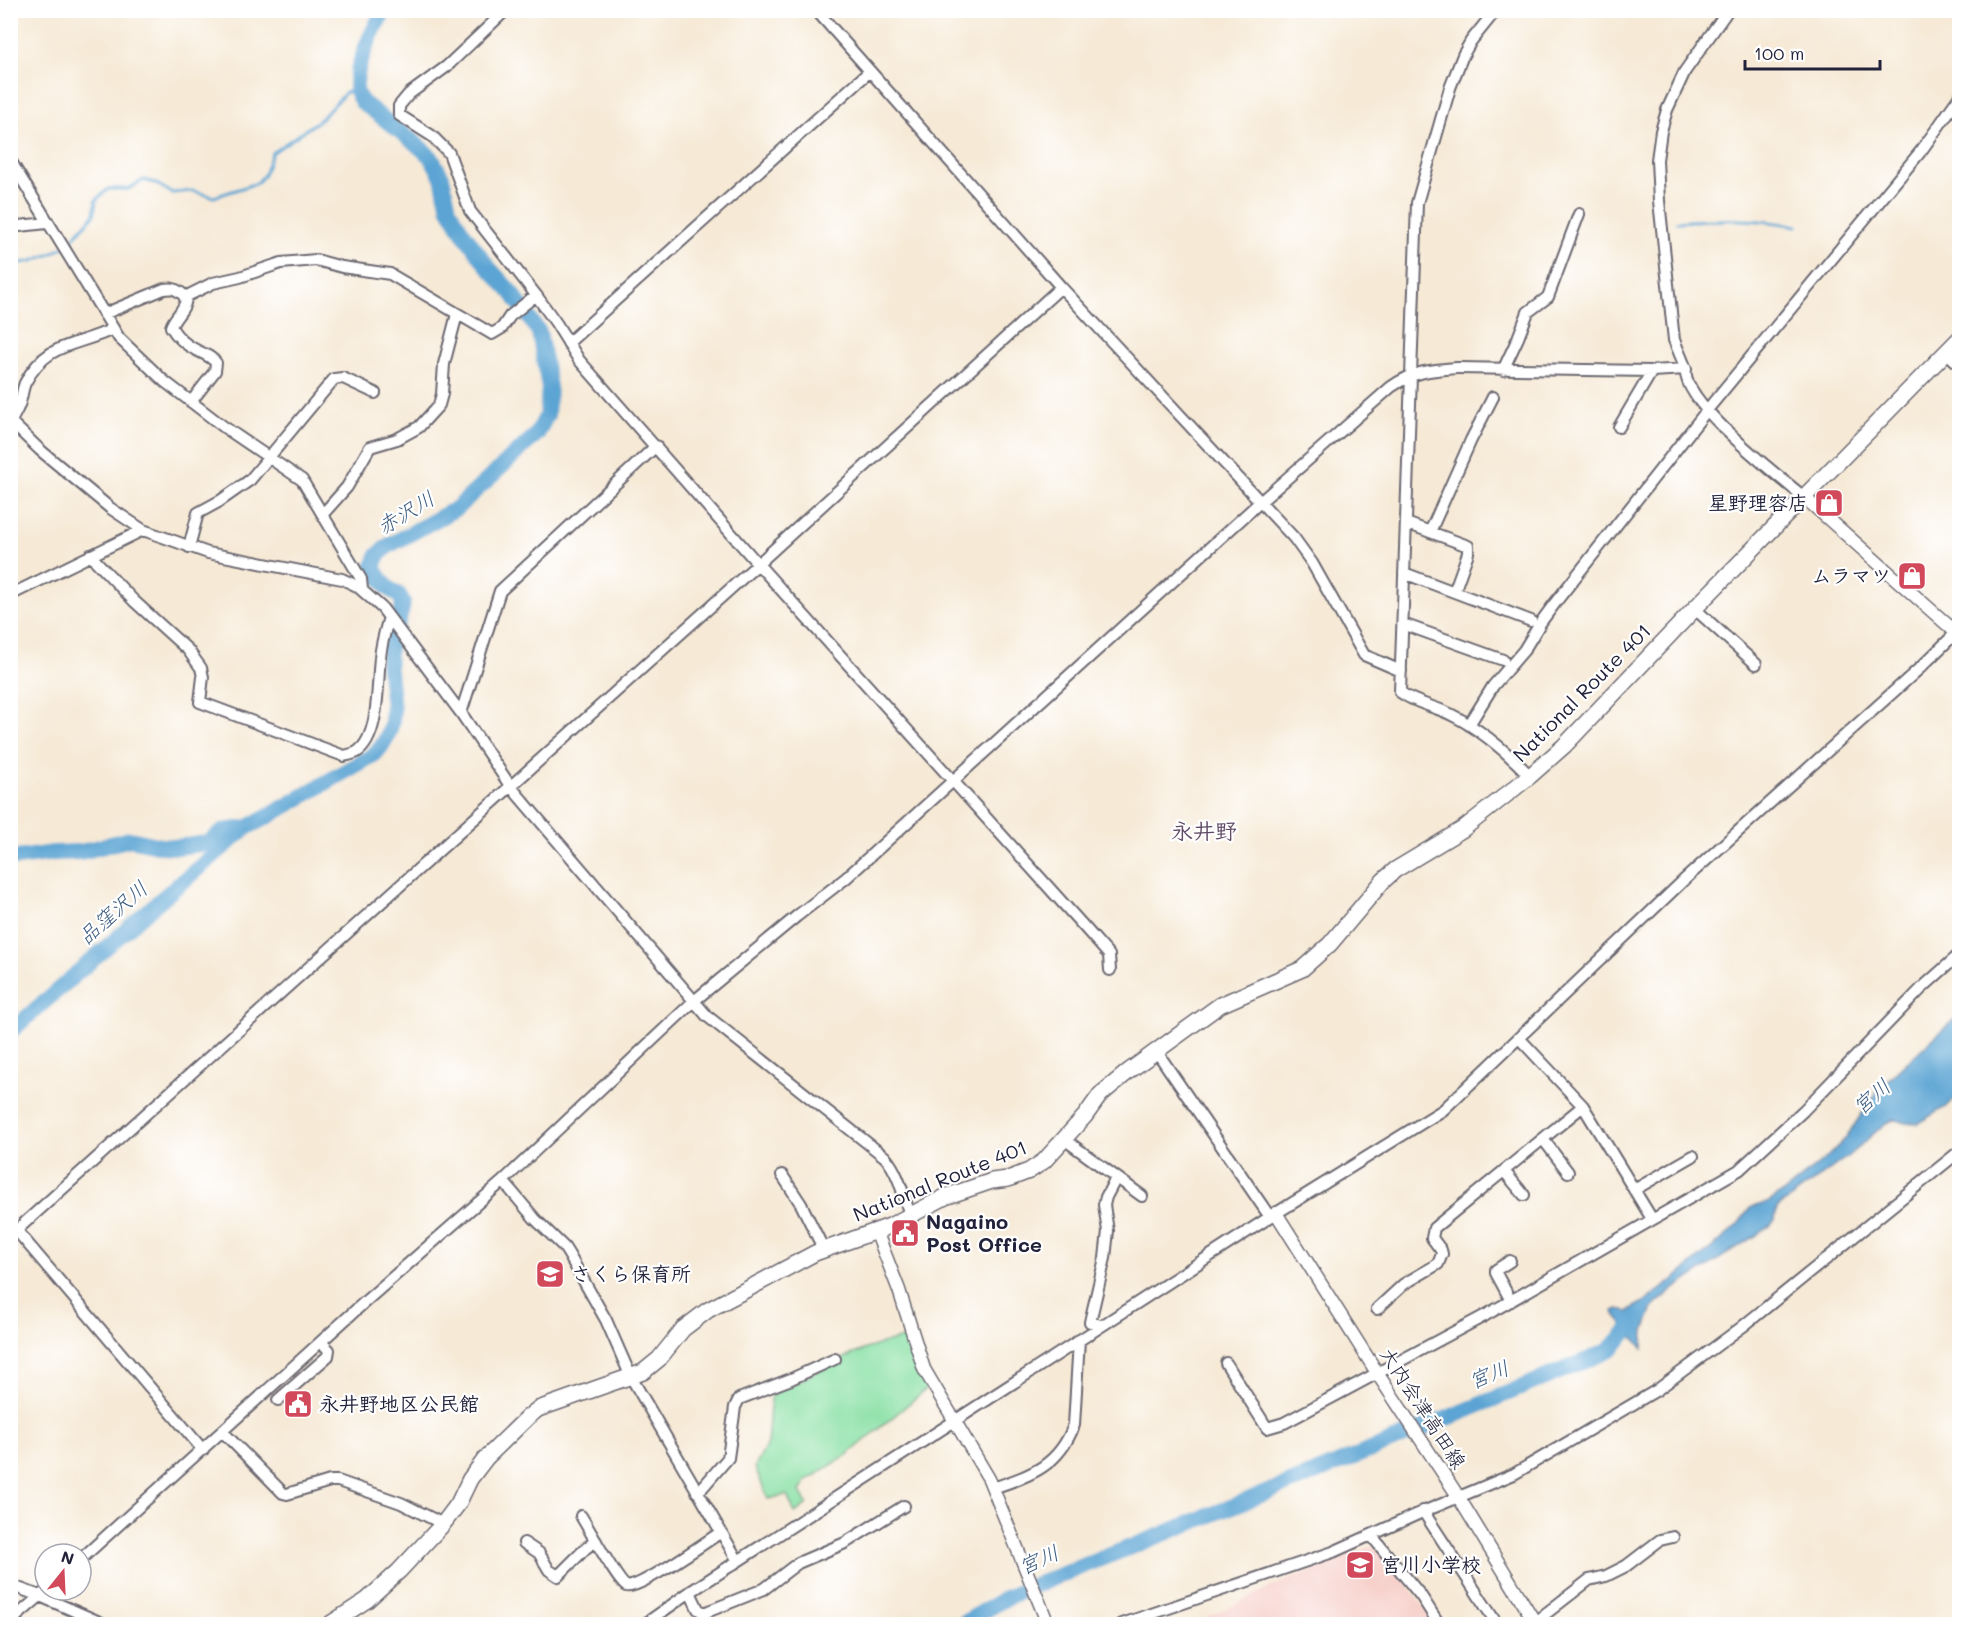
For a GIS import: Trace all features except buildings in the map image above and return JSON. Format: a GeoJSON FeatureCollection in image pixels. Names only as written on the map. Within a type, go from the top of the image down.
{"type":"FeatureCollection","features":[{"type":"Feature","properties":{"kind":"highway","name":"National Route 401"},"geometry":{"type":"LineString","coordinates":[[330,1624],[367,1600],[443,1524],[458,1504],[470,1479],[486,1458],[528,1417],[545,1407],[649,1369],[683,1329],[708,1310],[750,1286],[824,1250],[890,1226],[945,1197],[1029,1171],[1044,1161],[1085,1116],[1100,1095],[1116,1081],[1220,1005],[1309,964],[1330,944],[1395,870],[1457,834],[1564,746],[1959,338]]}},
{"type":"Feature","properties":{"kind":"main road"},"geometry":{"type":"LineString","coordinates":[[1805,498],[1958,632]]}},
{"type":"Feature","properties":{"kind":"main road","name":"大内会津高田線"},"geometry":{"type":"LineString","coordinates":[[1273,1215],[1457,1495],[1536,1623]]}},
{"type":"Feature","properties":{"kind":"main road"},"geometry":{"type":"LineString","coordinates":[[876,1231],[899,1290],[924,1369],[993,1488],[1048,1624]]}},
{"type":"Feature","properties":{"kind":"street"},"geometry":{"type":"LineString","coordinates":[[506,10],[446,67],[409,94],[399,106],[399,115],[432,136],[449,153],[470,212],[536,295],[579,360],[758,564],[1110,955],[1110,970]]}},
{"type":"Feature","properties":{"kind":"street"},"geometry":{"type":"LineString","coordinates":[[816,10],[1061,287],[1259,503],[1294,538],[1311,562],[1364,655],[1401,672]]}},
{"type":"Feature","properties":{"kind":"street"},"geometry":{"type":"LineString","coordinates":[[1496,10],[1471,41],[1463,55],[1450,88],[1417,203],[1400,692],[1408,698],[1451,714],[1469,725],[1508,752],[1530,776]]}},
{"type":"Feature","properties":{"kind":"street"},"geometry":{"type":"LineString","coordinates":[[1728,10],[1686,71],[1666,110],[1661,131],[1657,160],[1659,201],[1674,340],[1694,394],[1707,411],[1743,446],[1805,498]]}},
{"type":"Feature","properties":{"kind":"street"},"geometry":{"type":"LineString","coordinates":[[1951,10],[1959,16]]}},
{"type":"Feature","properties":{"kind":"street"},"geometry":{"type":"LineString","coordinates":[[568,342],[870,71]]}},
{"type":"Feature","properties":{"kind":"street"},"geometry":{"type":"LineString","coordinates":[[1469,725],[1493,686],[1524,650],[1540,622],[1707,411],[1907,169],[1959,96]]}},
{"type":"Feature","properties":{"kind":"street"},"geometry":{"type":"LineString","coordinates":[[10,160],[118,338],[164,381],[191,402],[302,480],[361,579],[362,589]]}},
{"type":"Feature","properties":{"kind":"street"},"geometry":{"type":"LineString","coordinates":[[1503,370],[1528,312],[1548,297],[1579,214]]}},
{"type":"Feature","properties":{"kind":"street"},"geometry":{"type":"LineString","coordinates":[[10,226],[47,224]]}},
{"type":"Feature","properties":{"kind":"street"},"geometry":{"type":"LineString","coordinates":[[185,297],[225,279],[240,277],[281,263],[316,260],[342,267],[390,274],[492,334],[502,328],[510,316],[536,295]]}},
{"type":"Feature","properties":{"kind":"street"},"geometry":{"type":"LineString","coordinates":[[203,1450],[14,1233],[758,564],[1061,287]]}},
{"type":"Feature","properties":{"kind":"street"},"geometry":{"type":"LineString","coordinates":[[104,314],[164,289],[182,292],[186,305],[174,319],[171,327],[182,340],[196,351],[213,358],[216,363],[215,371],[191,402]]}},
{"type":"Feature","properties":{"kind":"street"},"geometry":{"type":"LineString","coordinates":[[323,514],[347,487],[370,447],[397,439],[419,427],[439,405],[443,387],[442,371],[457,314]]}},
{"type":"Feature","properties":{"kind":"street"},"geometry":{"type":"LineString","coordinates":[[113,329],[73,342],[51,352],[41,360],[33,368],[23,386],[19,404],[11,422],[40,450],[110,508],[143,530],[189,548],[342,579],[362,589],[389,617],[461,713],[511,787],[707,1016],[885,1156],[896,1175],[910,1215]]}},
{"type":"Feature","properties":{"kind":"street"},"geometry":{"type":"LineString","coordinates":[[1946,352],[1959,364]]}},
{"type":"Feature","properties":{"kind":"street"},"geometry":{"type":"LineString","coordinates":[[93,1548],[503,1181],[694,1001],[846,878],[1259,503],[1391,387],[1411,374],[1458,368],[1652,371],[1686,369]]}},
{"type":"Feature","properties":{"kind":"street"},"geometry":{"type":"LineString","coordinates":[[1619,427],[1652,371]]}},
{"type":"Feature","properties":{"kind":"street"},"geometry":{"type":"LineString","coordinates":[[189,548],[198,513],[250,480],[334,379],[343,378],[375,393]]}},
{"type":"Feature","properties":{"kind":"street"},"geometry":{"type":"LineString","coordinates":[[1430,532],[1493,397]]}},
{"type":"Feature","properties":{"kind":"street"},"geometry":{"type":"LineString","coordinates":[[461,713],[500,591],[656,446]]}},
{"type":"Feature","properties":{"kind":"street"},"geometry":{"type":"LineString","coordinates":[[1406,523],[1468,546],[1468,553],[1454,592]]}},
{"type":"Feature","properties":{"kind":"street"},"geometry":{"type":"LineString","coordinates":[[10,595],[143,530]]}},
{"type":"Feature","properties":{"kind":"street"},"geometry":{"type":"LineString","coordinates":[[90,555],[134,601],[188,650],[201,668],[203,677],[200,702],[344,756],[356,753],[363,747],[368,737],[378,704],[382,640],[389,617]]}},
{"type":"Feature","properties":{"kind":"street"},"geometry":{"type":"LineString","coordinates":[[1404,573],[1531,621]]}},
{"type":"Feature","properties":{"kind":"street"},"geometry":{"type":"LineString","coordinates":[[1695,609],[1756,664]]}},
{"type":"Feature","properties":{"kind":"street"},"geometry":{"type":"LineString","coordinates":[[1403,624],[1503,660]]}},
{"type":"Feature","properties":{"kind":"street"},"geometry":{"type":"LineString","coordinates":[[645,1624],[690,1592],[1101,1325],[1443,1110],[1684,880],[1958,632]]}},
{"type":"Feature","properties":{"kind":"street"},"geometry":{"type":"LineString","coordinates":[[1226,1363],[1267,1428],[1284,1423],[1379,1377],[1739,1170],[1803,1111],[1922,988],[1959,954]]}},
{"type":"Feature","properties":{"kind":"street"},"geometry":{"type":"LineString","coordinates":[[1519,1038],[1583,1106],[1652,1219]]}},
{"type":"Feature","properties":{"kind":"street"},"geometry":{"type":"LineString","coordinates":[[1157,1052],[1273,1215]]}},
{"type":"Feature","properties":{"kind":"street"},"geometry":{"type":"LineString","coordinates":[[1377,1308],[1404,1284],[1438,1264],[1442,1254],[1432,1238],[1434,1228],[1583,1106]]}},
{"type":"Feature","properties":{"kind":"street"},"geometry":{"type":"LineString","coordinates":[[1064,1139],[1142,1197]]}},
{"type":"Feature","properties":{"kind":"street"},"geometry":{"type":"LineString","coordinates":[[1544,1139],[1568,1172]]}},
{"type":"Feature","properties":{"kind":"street"},"geometry":{"type":"LineString","coordinates":[[1122,1624],[1333,1552],[1457,1495],[1514,1474],[1657,1390],[1751,1319],[1959,1151]]}},
{"type":"Feature","properties":{"kind":"street"},"geometry":{"type":"LineString","coordinates":[[1634,1190],[1693,1156]]}},
{"type":"Feature","properties":{"kind":"street"},"geometry":{"type":"LineString","coordinates":[[1504,1172],[1524,1196]]}},
{"type":"Feature","properties":{"kind":"street"},"geometry":{"type":"LineString","coordinates":[[782,1175],[801,1204],[824,1250]]}},
{"type":"Feature","properties":{"kind":"street"},"geometry":{"type":"LineString","coordinates":[[1101,1325],[1090,1322],[1105,1258],[1108,1231],[1104,1205],[1116,1178]]}},
{"type":"Feature","properties":{"kind":"street"},"geometry":{"type":"LineString","coordinates":[[503,1181],[535,1219],[564,1247],[606,1320],[631,1377],[738,1561]]}},
{"type":"Feature","properties":{"kind":"street"},"geometry":{"type":"LineString","coordinates":[[1510,1261],[1496,1270],[1496,1273],[1511,1301]]}},
{"type":"Feature","properties":{"kind":"street"},"geometry":{"type":"LineString","coordinates":[[993,1488],[1045,1467],[1055,1458],[1070,1436],[1074,1425],[1079,1340]]}},
{"type":"Feature","properties":{"kind":"street"},"geometry":{"type":"LineString","coordinates":[[278,1400],[328,1356],[329,1350],[321,1342]]}},
{"type":"Feature","properties":{"kind":"street"},"geometry":{"type":"LineString","coordinates":[[697,1492],[704,1488],[728,1458],[735,1407],[739,1400],[835,1359]]}},
{"type":"Feature","properties":{"kind":"street"},"geometry":{"type":"LineString","coordinates":[[223,1431],[283,1493],[287,1494],[330,1481],[338,1481],[401,1503],[443,1524]]}},
{"type":"Feature","properties":{"kind":"street"},"geometry":{"type":"LineString","coordinates":[[690,1592],[698,1609],[704,1613],[754,1594],[798,1563],[845,1543],[904,1506]]}},
{"type":"Feature","properties":{"kind":"street"},"geometry":{"type":"LineString","coordinates":[[1423,1511],[1497,1624]]}},
{"type":"Feature","properties":{"kind":"street"},"geometry":{"type":"LineString","coordinates":[[581,1516],[622,1582],[629,1587],[640,1583],[721,1532]]}},
{"type":"Feature","properties":{"kind":"street"},"geometry":{"type":"LineString","coordinates":[[1371,1534],[1422,1596],[1439,1624]]}},
{"type":"Feature","properties":{"kind":"street"},"geometry":{"type":"LineString","coordinates":[[1536,1623],[1589,1580],[1606,1576],[1626,1566],[1660,1540],[1673,1537]]}},
{"type":"Feature","properties":{"kind":"street"},"geometry":{"type":"LineString","coordinates":[[524,1543],[539,1553],[549,1570],[558,1576],[596,1541]]}},
{"type":"Feature","properties":{"kind":"street"},"geometry":{"type":"LineString","coordinates":[[10,1585],[33,1590]]}},
{"type":"Feature","properties":{"kind":"street"},"geometry":{"type":"LineString","coordinates":[[10,1622],[33,1602]]}},
{"type":"Feature","properties":{"kind":"street"},"geometry":{"type":"LineString","coordinates":[[61,1602],[104,1624]]}},
{"type":"Feature","properties":{"kind":"shaded area","name":"宮川小学校"},"geometry":{"type":"Polygon","coordinates":[[[1378,1544],[1436,1624],[1195,1624],[1273,1586],[1378,1544]]]}},
{"type":"Feature","properties":{"kind":"green space"},"geometry":{"type":"Polygon","coordinates":[[[906,1338],[931,1385],[850,1453],[806,1481],[800,1491],[807,1504],[795,1513],[787,1495],[768,1499],[755,1467],[767,1444],[771,1396],[854,1354],[906,1338]]]}},
{"type":"Feature","properties":{"kind":"water"},"geometry":{"type":"Polygon","coordinates":[[[1959,1015],[1959,1096],[1949,1105],[1917,1124],[1894,1120],[1886,1123],[1847,1157],[1777,1208],[1775,1220],[1770,1226],[1678,1286],[1652,1310],[1644,1331],[1643,1349],[1613,1312],[1618,1309],[1628,1311],[1644,1302],[1727,1235],[1751,1207],[1767,1203],[1826,1158],[1845,1139],[1879,1088],[1959,1015]]]}},
{"type":"Feature","properties":{"kind":"waterway","name":"赤沢川"},"geometry":{"type":"LineString","coordinates":[[10,859],[81,852],[130,839],[177,847],[208,843],[223,831],[246,828],[267,817],[375,754],[385,741],[393,715],[388,662],[389,647],[403,602],[399,595],[388,588],[373,568],[377,556],[388,546],[457,508],[537,434],[547,415],[549,387],[539,332],[511,292],[489,268],[462,231],[449,209],[442,177],[431,157],[362,102],[357,94],[357,74],[360,63],[385,10]]}},
{"type":"Feature","properties":{"kind":"waterway"},"geometry":{"type":"LineString","coordinates":[[10,265],[32,261],[66,246],[94,215],[96,200],[108,189],[128,189],[144,180],[155,183],[172,193],[193,191],[214,197],[257,183],[264,175],[272,153],[321,119],[346,92],[357,92]]}},
{"type":"Feature","properties":{"kind":"waterway"},"geometry":{"type":"LineString","coordinates":[[1676,222],[1737,220],[1797,226]]}},
{"type":"Feature","properties":{"kind":"waterway","name":"品窪沢川"},"geometry":{"type":"LineString","coordinates":[[10,1032],[245,829]]}},
{"type":"Feature","properties":{"kind":"waterway","name":"宮川"},"geometry":{"type":"LineString","coordinates":[[962,1624],[1008,1597],[1038,1584],[1313,1474],[1610,1350],[1642,1315]]}},
{"type":"Feature","properties":{"kind":"place","name":"星野理容店"},"geometry":{"type":"Point","coordinates":[1829,503]}},
{"type":"Feature","properties":{"kind":"place","name":"ムラマツ"},"geometry":{"type":"Point","coordinates":[1912,576]}},
{"type":"Feature","properties":{"kind":"place","name":"Nagaino Post Office"},"geometry":{"type":"Point","coordinates":[905,1233]}},
{"type":"Feature","properties":{"kind":"place","name":"さくら保育所"},"geometry":{"type":"Point","coordinates":[550,1274]}},
{"type":"Feature","properties":{"kind":"place","name":"永井野地区公民館"},"geometry":{"type":"Point","coordinates":[298,1404]}},
{"type":"Feature","properties":{"kind":"place","name":"宮川小学校"},"geometry":{"type":"Point","coordinates":[1360,1565]}},
{"type":"Feature","properties":{"kind":"district","name":"永井野"},"geometry":{"type":"Point","coordinates":[1204,831]}}]}
